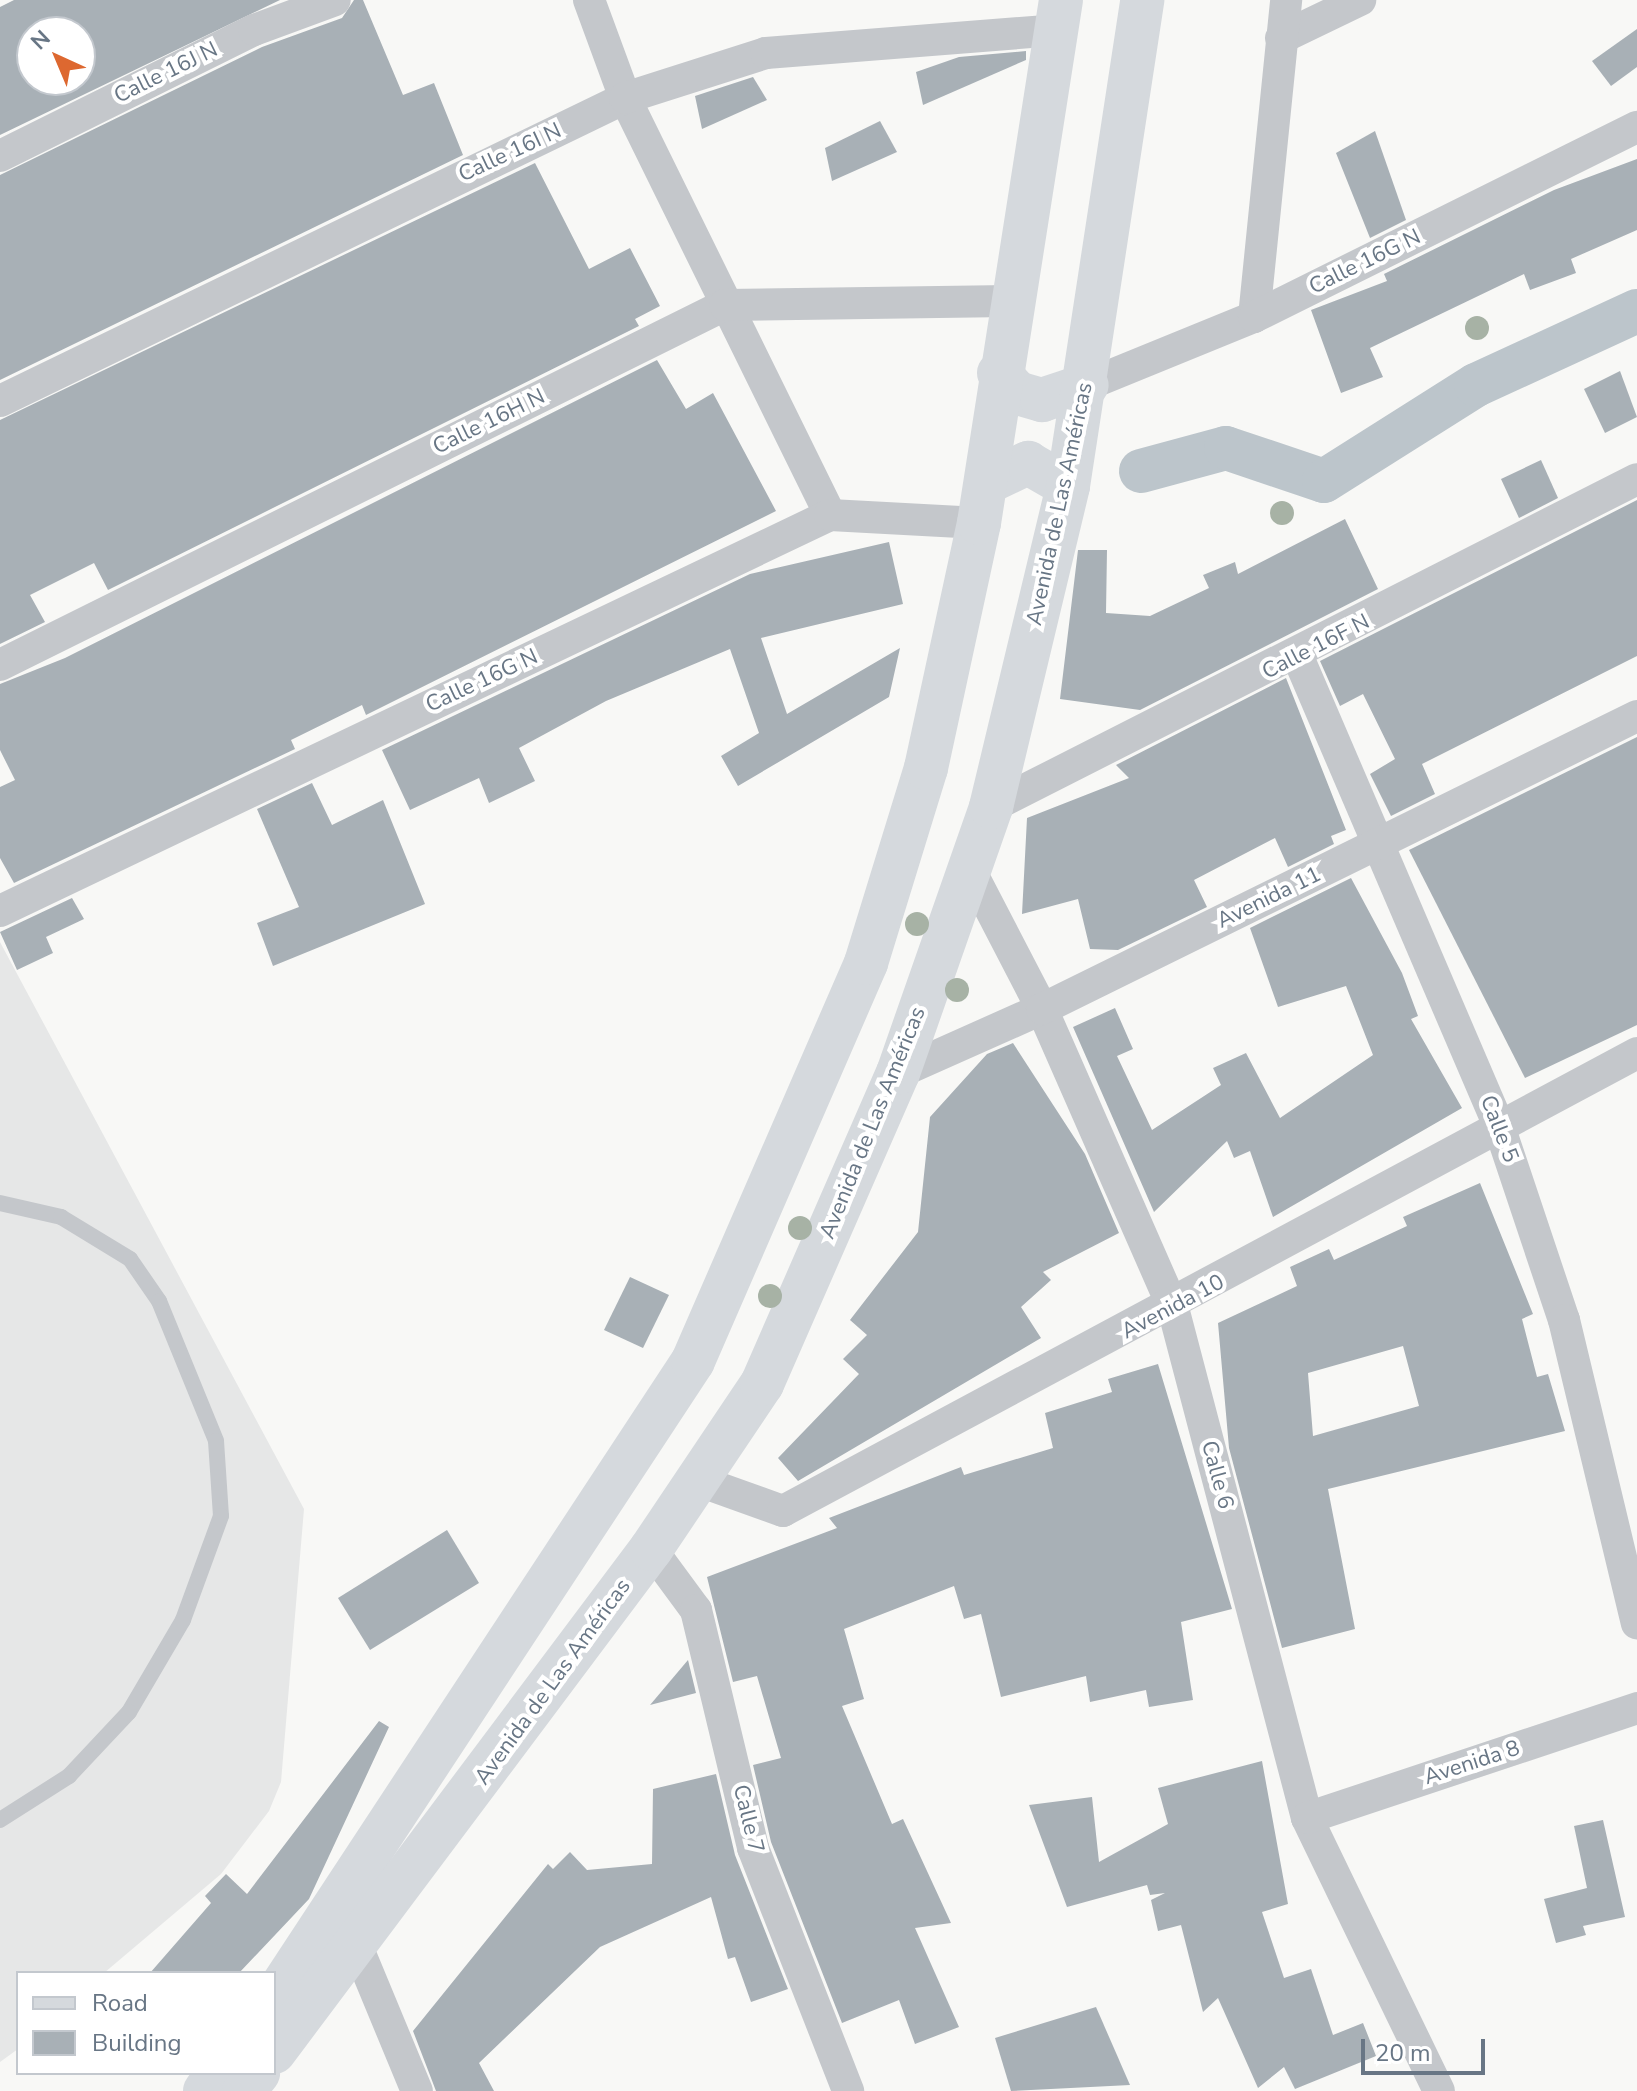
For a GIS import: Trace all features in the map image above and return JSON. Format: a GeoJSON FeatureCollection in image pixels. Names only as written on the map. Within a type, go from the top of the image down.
{"type":"FeatureCollection","features":[{"type":"Feature","properties":{"kind":"main road","name":"Avenida de Las Américas"},"geometry":{"type":"LineString","coordinates":[[276,2049],[651,1549],[762,1384],[898,1073],[991,807],[1068,486],[1087,385],[1142,0]]}},
{"type":"Feature","properties":{"kind":"main road"},"geometry":{"type":"LineString","coordinates":[[276,1995],[693,1361],[866,963],[926,768],[982,503],[1009,301],[1058,15]]}},
{"type":"Feature","properties":{"kind":"main road"},"geometry":{"type":"LineString","coordinates":[[999,373],[1017,393],[1042,400],[1087,385]]}},
{"type":"Feature","properties":{"kind":"main road"},"geometry":{"type":"LineString","coordinates":[[982,503],[1028,463],[1068,486]]}},
{"type":"Feature","properties":{"kind":"main road"},"geometry":{"type":"LineString","coordinates":[[244,2091],[256,2075]]}},
{"type":"Feature","properties":{"kind":"street","name":"Calle 16J N"},"geometry":{"type":"LineString","coordinates":[[0,156],[254,30],[335,0]]}},
{"type":"Feature","properties":{"kind":"street"},"geometry":{"type":"LineString","coordinates":[[589,0],[625,98],[830,515]]}},
{"type":"Feature","properties":{"kind":"street"},"geometry":{"type":"LineString","coordinates":[[1254,317],[1286,0]]}},
{"type":"Feature","properties":{"kind":"street"},"geometry":{"type":"LineString","coordinates":[[1281,38],[1360,0]]}},
{"type":"Feature","properties":{"kind":"street","name":"Calle 16I N"},"geometry":{"type":"LineString","coordinates":[[0,401],[625,98],[766,53],[1058,15]]}},
{"type":"Feature","properties":{"kind":"street","name":"Calle 16G N"},"geometry":{"type":"LineString","coordinates":[[1087,385],[1254,317],[1637,127]]}},
{"type":"Feature","properties":{"kind":"street","name":"Calle 16H N"},"geometry":{"type":"LineString","coordinates":[[0,665],[725,305],[1009,301]]}},
{"type":"Feature","properties":{"kind":"street","name":"Calle 16F N"},"geometry":{"type":"LineString","coordinates":[[991,807],[1298,657],[1637,479]]}},
{"type":"Feature","properties":{"kind":"street","name":"Calle 16G N"},"geometry":{"type":"LineString","coordinates":[[0,911],[830,515],[982,503]]}},
{"type":"Feature","properties":{"kind":"street","name":"Calle 5"},"geometry":{"type":"LineString","coordinates":[[1298,657],[1499,1126],[1564,1320],[1637,1623]]}},
{"type":"Feature","properties":{"kind":"street","name":"Avenida 11"},"geometry":{"type":"LineString","coordinates":[[898,1073],[1042,1009],[1637,716]]}},
{"type":"Feature","properties":{"kind":"street","name":"Calle 6"},"geometry":{"type":"LineString","coordinates":[[969,868],[1042,1009],[1173,1308],[1307,1818],[1439,2091]]}},
{"type":"Feature","properties":{"kind":"street","name":"Avenida 10"},"geometry":{"type":"LineString","coordinates":[[699,1481],[783,1511],[1173,1308],[1499,1126],[1637,1053]]}},
{"type":"Feature","properties":{"kind":"street","name":"Calle 7"},"geometry":{"type":"LineString","coordinates":[[651,1549],[696,1610],[753,1848],[848,2091]]}},
{"type":"Feature","properties":{"kind":"street","name":"Avenida 8"},"geometry":{"type":"LineString","coordinates":[[1307,1818],[1637,1708]]}},
{"type":"Feature","properties":{"kind":"street"},"geometry":{"type":"LineString","coordinates":[[356,1944],[417,2091]]}},
{"type":"Feature","properties":{"kind":"lane"},"geometry":{"type":"LineString","coordinates":[[0,1203],[61,1217],[130,1259],[159,1301],[216,1441],[221,1516],[183,1620],[129,1712],[69,1776],[0,1820]]}},
{"type":"Feature","properties":{"kind":"shaded area"},"geometry":{"type":"Polygon","coordinates":[[[0,942],[304,1509],[281,1782],[269,1811],[221,1874],[106,1971],[16,1971],[16,2050],[0,2062],[0,942]]]}},
{"type":"Feature","properties":{"kind":"building"},"geometry":{"type":"Polygon","coordinates":[[[14,0],[280,0],[96,89],[96,16],[16,16],[16,96],[81,96],[0,135],[0,7],[14,0]]]}},
{"type":"Feature","properties":{"kind":"building"},"geometry":{"type":"Polygon","coordinates":[[[354,0],[363,0],[403,95],[434,83],[463,155],[0,380],[0,175],[262,47],[342,18],[354,0]]]}},
{"type":"Feature","properties":{"kind":"building"},"geometry":{"type":"Polygon","coordinates":[[[1637,29],[1637,67],[1611,86],[1592,61],[1637,29]]]}},
{"type":"Feature","properties":{"kind":"building"},"geometry":{"type":"Polygon","coordinates":[[[1026,51],[1026,60],[923,105],[916,72],[959,57],[1026,51]]]}},
{"type":"Feature","properties":{"kind":"building"},"geometry":{"type":"Polygon","coordinates":[[[753,77],[767,100],[702,129],[695,96],[753,77]]]}},
{"type":"Feature","properties":{"kind":"building"},"geometry":{"type":"Polygon","coordinates":[[[880,121],[897,152],[832,181],[825,148],[880,121]]]}},
{"type":"Feature","properties":{"kind":"building"},"geometry":{"type":"Polygon","coordinates":[[[1375,131],[1406,220],[1370,238],[1336,153],[1375,131]]]}},
{"type":"Feature","properties":{"kind":"building"},"geometry":{"type":"Polygon","coordinates":[[[1637,159],[1637,230],[1571,259],[1576,273],[1530,290],[1524,274],[1370,348],[1383,377],[1341,393],[1311,310],[1387,281],[1384,274],[1554,190],[1637,159]]]}},
{"type":"Feature","properties":{"kind":"building"},"geometry":{"type":"Polygon","coordinates":[[[535,163],[589,269],[630,248],[660,306],[635,319],[639,326],[108,590],[94,563],[30,595],[45,622],[0,644],[0,420],[535,163]]]}},
{"type":"Feature","properties":{"kind":"building"},"geometry":{"type":"Polygon","coordinates":[[[657,360],[686,409],[713,393],[776,511],[366,715],[362,705],[291,740],[295,749],[14,883],[0,858],[0,787],[15,780],[0,750],[0,684],[65,658],[657,360]]]}},
{"type":"Feature","properties":{"kind":"building"},"geometry":{"type":"Polygon","coordinates":[[[1620,371],[1637,417],[1605,433],[1584,389],[1620,371]]]}},
{"type":"Feature","properties":{"kind":"building"},"geometry":{"type":"Polygon","coordinates":[[[1541,460],[1558,498],[1519,518],[1501,479],[1541,460]]]}},
{"type":"Feature","properties":{"kind":"building"},"geometry":{"type":"Polygon","coordinates":[[[1637,500],[1637,656],[1422,764],[1435,794],[1391,816],[1370,774],[1395,759],[1363,694],[1340,706],[1320,661],[1637,500]]]}},
{"type":"Feature","properties":{"kind":"building"},"geometry":{"type":"Polygon","coordinates":[[[1345,519],[1378,589],[1140,710],[1060,699],[1078,550],[1107,550],[1106,613],[1150,616],[1209,588],[1203,575],[1235,562],[1238,574],[1345,519]]]}},
{"type":"Feature","properties":{"kind":"building"},"geometry":{"type":"Polygon","coordinates":[[[889,542],[903,604],[761,638],[787,714],[900,648],[889,697],[738,786],[721,756],[759,733],[730,649],[606,701],[519,748],[535,781],[489,803],[479,778],[410,810],[382,750],[750,574],[889,542]]]}},
{"type":"Feature","properties":{"kind":"building"},"geometry":{"type":"Polygon","coordinates":[[[1286,678],[1346,830],[1331,836],[1334,844],[1288,867],[1275,838],[1194,880],[1207,907],[1118,950],[1090,949],[1078,899],[1022,914],[1027,818],[1129,778],[1116,765],[1286,678]]]}},
{"type":"Feature","properties":{"kind":"building"},"geometry":{"type":"Polygon","coordinates":[[[1637,737],[1637,1025],[1525,1078],[1409,850],[1637,737]]]}},
{"type":"Feature","properties":{"kind":"building"},"geometry":{"type":"Polygon","coordinates":[[[312,783],[332,825],[383,800],[425,904],[273,966],[257,923],[299,907],[257,809],[312,783]]]}},
{"type":"Feature","properties":{"kind":"building"},"geometry":{"type":"Polygon","coordinates":[[[1351,878],[1402,973],[1418,1016],[1411,1019],[1462,1108],[1273,1217],[1250,1151],[1234,1158],[1227,1141],[1154,1212],[1073,1027],[1115,1008],[1133,1049],[1117,1056],[1152,1130],[1221,1085],[1213,1068],[1246,1053],[1280,1118],[1373,1055],[1346,986],[1278,1007],[1250,928],[1351,878]]]}},
{"type":"Feature","properties":{"kind":"building"},"geometry":{"type":"Polygon","coordinates":[[[72,898],[84,919],[46,937],[53,953],[17,970],[0,932],[72,898]]]}},
{"type":"Feature","properties":{"kind":"building"},"geometry":{"type":"Polygon","coordinates":[[[1013,1043],[1085,1154],[1119,1233],[1043,1272],[1051,1280],[1021,1307],[1041,1338],[798,1481],[778,1458],[859,1374],[843,1359],[867,1335],[850,1320],[918,1232],[930,1117],[987,1054],[1013,1043]]]}},
{"type":"Feature","properties":{"kind":"building"},"geometry":{"type":"Polygon","coordinates":[[[1480,1183],[1533,1314],[1522,1319],[1537,1377],[1548,1374],[1565,1431],[1328,1489],[1355,1629],[1282,1648],[1229,1448],[1218,1323],[1297,1286],[1290,1267],[1329,1249],[1334,1260],[1407,1226],[1403,1217],[1480,1183]],[[1403,1346],[1308,1373],[1313,1436],[1419,1406],[1403,1346]]]}},
{"type":"Feature","properties":{"kind":"building"},"geometry":{"type":"Polygon","coordinates":[[[630,1277],[669,1295],[643,1348],[604,1330],[630,1277]]]}},
{"type":"Feature","properties":{"kind":"building"},"geometry":{"type":"Polygon","coordinates":[[[1158,1364],[1232,1609],[1181,1622],[1193,1700],[1149,1707],[1146,1690],[1090,1702],[1086,1676],[1001,1697],[981,1614],[964,1619],[954,1586],[844,1629],[864,1699],[842,1706],[892,1824],[903,1819],[951,1923],[915,1928],[959,2027],[915,2044],[899,2000],[842,2023],[771,1842],[753,1765],[781,1758],[757,1676],[733,1682],[707,1577],[837,1528],[829,1518],[961,1467],[964,1475],[1053,1448],[1045,1413],[1112,1392],[1108,1379],[1158,1364]]]}},
{"type":"Feature","properties":{"kind":"building"},"geometry":{"type":"Polygon","coordinates":[[[447,1530],[479,1583],[370,1650],[338,1598],[447,1530]]]}},
{"type":"Feature","properties":{"kind":"building"},"geometry":{"type":"Polygon","coordinates":[[[688,1660],[696,1693],[650,1705],[688,1660]]]}},
{"type":"Feature","properties":{"kind":"building"},"geometry":{"type":"Polygon","coordinates":[[[379,1721],[389,1727],[309,1899],[241,1971],[152,1971],[211,1903],[205,1896],[226,1874],[247,1894],[379,1721]]]}},
{"type":"Feature","properties":{"kind":"building"},"geometry":{"type":"Polygon","coordinates":[[[1262,1761],[1288,1904],[1262,1912],[1284,1978],[1311,1969],[1333,2035],[1363,2023],[1376,2056],[1295,2089],[1284,2067],[1258,2088],[1218,1998],[1203,2012],[1181,1925],[1158,1931],[1151,1900],[1165,1893],[1150,1895],[1147,1885],[1067,1907],[1029,1805],[1092,1797],[1099,1862],[1168,1824],[1158,1788],[1262,1761]]]}},
{"type":"Feature","properties":{"kind":"building"},"geometry":{"type":"Polygon","coordinates":[[[716,1774],[735,1855],[788,1989],[751,2002],[735,1957],[728,1959],[711,1897],[600,1947],[479,2063],[494,2091],[436,2091],[413,2031],[548,1864],[553,1869],[570,1852],[587,1870],[652,1864],[653,1789],[716,1774]]]}},
{"type":"Feature","properties":{"kind":"building"},"geometry":{"type":"Polygon","coordinates":[[[1603,1820],[1625,1917],[1583,1926],[1586,1935],[1556,1943],[1544,1899],[1587,1888],[1574,1826],[1603,1820]]]}},
{"type":"Feature","properties":{"kind":"building"},"geometry":{"type":"Polygon","coordinates":[[[1096,2007],[1130,2085],[1011,2091],[995,2038],[1096,2007]]]}},
{"type":"Feature","properties":{"kind":"waterway"},"geometry":{"type":"LineString","coordinates":[[1141,471],[1226,448],[1324,481],[1476,385],[1637,311]]}}]}
